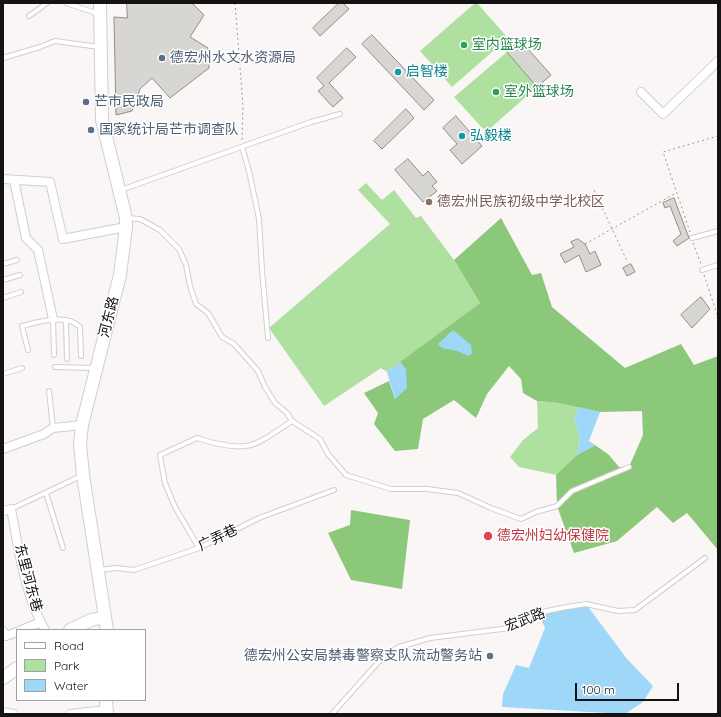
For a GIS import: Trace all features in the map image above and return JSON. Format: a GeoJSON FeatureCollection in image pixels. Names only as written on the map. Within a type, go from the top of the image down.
{"type":"FeatureCollection","features":[{"type":"Feature","properties":{"kind":"main road","name":"河东路"},"geometry":{"type":"LineString","coordinates":[[100,8],[102,120],[126,222],[120,275],[82,425],[80,444],[83,475],[106,624]]}},
{"type":"Feature","properties":{"kind":"main road"},"geometry":{"type":"LineString","coordinates":[[72,629],[90,620],[106,624]]}},
{"type":"Feature","properties":{"kind":"main road"},"geometry":{"type":"LineString","coordinates":[[89,629],[106,624]]}},
{"type":"Feature","properties":{"kind":"main road"},"geometry":{"type":"LineString","coordinates":[[3,669],[16,661]]}},
{"type":"Feature","properties":{"kind":"main road"},"geometry":{"type":"LineString","coordinates":[[3,678],[16,669]]}},
{"type":"Feature","properties":{"kind":"street"},"geometry":{"type":"LineString","coordinates":[[641,92],[663,114],[718,61]]}},
{"type":"Feature","properties":{"kind":"street"},"geometry":{"type":"LineString","coordinates":[[3,179],[50,182],[63,240],[126,222]]}},
{"type":"Feature","properties":{"kind":"street"},"geometry":{"type":"LineString","coordinates":[[14,180],[26,238],[38,250],[53,319]]}},
{"type":"Feature","properties":{"kind":"street"},"geometry":{"type":"LineString","coordinates":[[3,450],[44,434],[53,428],[82,425]]}},
{"type":"Feature","properties":{"kind":"street","name":"东里河东巷"},"geometry":{"type":"LineString","coordinates":[[7,510],[33,607],[44,629]]}},
{"type":"Feature","properties":{"kind":"street"},"geometry":{"type":"LineString","coordinates":[[24,629],[41,622]]}},
{"type":"Feature","properties":{"kind":"street"},"geometry":{"type":"LineString","coordinates":[[3,631],[6,636],[16,632]]}},
{"type":"Feature","properties":{"kind":"street"},"geometry":{"type":"LineString","coordinates":[[70,714],[106,708]]}},
{"type":"Feature","properties":{"kind":"street"},"geometry":{"type":"LineString","coordinates":[[3,712],[14,714]]}},
{"type":"Feature","properties":{"kind":"lane"},"geometry":{"type":"LineString","coordinates":[[30,16],[47,3]]}},
{"type":"Feature","properties":{"kind":"lane"},"geometry":{"type":"LineString","coordinates":[[66,3],[100,8]]}},
{"type":"Feature","properties":{"kind":"lane"},"geometry":{"type":"LineString","coordinates":[[3,58],[55,41],[100,48]]}},
{"type":"Feature","properties":{"kind":"lane"},"geometry":{"type":"LineString","coordinates":[[119,190],[311,122],[340,114]]}},
{"type":"Feature","properties":{"kind":"lane"},"geometry":{"type":"LineString","coordinates":[[242,147],[249,171],[259,218],[268,338]]}},
{"type":"Feature","properties":{"kind":"lane"},"geometry":{"type":"LineString","coordinates":[[126,222],[140,220],[160,230],[179,249],[186,265],[190,286],[196,304],[208,313],[222,337],[234,344],[258,371],[265,387],[275,403],[287,412],[292,421],[320,439],[328,454],[346,475],[391,489],[427,489],[458,493],[491,508],[521,518],[558,506],[572,492],[630,467]]}},
{"type":"Feature","properties":{"kind":"lane"},"geometry":{"type":"LineString","coordinates":[[692,238],[718,231]]}},
{"type":"Feature","properties":{"kind":"lane"},"geometry":{"type":"LineString","coordinates":[[3,264],[17,260]]}},
{"type":"Feature","properties":{"kind":"lane"},"geometry":{"type":"LineString","coordinates":[[702,270],[718,265]]}},
{"type":"Feature","properties":{"kind":"lane"},"geometry":{"type":"LineString","coordinates":[[3,280],[20,275]]}},
{"type":"Feature","properties":{"kind":"lane"},"geometry":{"type":"LineString","coordinates":[[3,298],[21,292]]}},
{"type":"Feature","properties":{"kind":"lane"},"geometry":{"type":"LineString","coordinates":[[53,319],[54,355]]}},
{"type":"Feature","properties":{"kind":"lane"},"geometry":{"type":"LineString","coordinates":[[28,350],[22,326],[53,319],[76,322],[80,327],[81,356]]}},
{"type":"Feature","properties":{"kind":"lane"},"geometry":{"type":"LineString","coordinates":[[66,321],[67,359]]}},
{"type":"Feature","properties":{"kind":"lane"},"geometry":{"type":"LineString","coordinates":[[55,367],[96,368]]}},
{"type":"Feature","properties":{"kind":"lane"},"geometry":{"type":"LineString","coordinates":[[3,374],[22,368]]}},
{"type":"Feature","properties":{"kind":"lane"},"geometry":{"type":"LineString","coordinates":[[49,391],[53,428]]}},
{"type":"Feature","properties":{"kind":"lane"},"geometry":{"type":"LineString","coordinates":[[199,548],[175,507],[165,483],[160,455],[197,438],[230,446],[246,446],[265,438],[292,421]]}},
{"type":"Feature","properties":{"kind":"lane"},"geometry":{"type":"LineString","coordinates":[[7,510],[83,475]]}},
{"type":"Feature","properties":{"kind":"lane","name":"广弄巷"},"geometry":{"type":"LineString","coordinates":[[98,570],[116,568],[134,570],[199,548],[259,518],[334,490]]}},
{"type":"Feature","properties":{"kind":"lane"},"geometry":{"type":"LineString","coordinates":[[46,493],[63,548]]}},
{"type":"Feature","properties":{"kind":"lane","name":"宏武路"},"geometry":{"type":"LineString","coordinates":[[332,714],[383,657],[399,646],[430,638],[510,628],[538,613],[586,604],[618,611],[635,610],[705,558]]}},
{"type":"Feature","properties":{"kind":"path"},"geometry":{"type":"LineString","coordinates":[[235,3],[243,106],[242,147]]}},
{"type":"Feature","properties":{"kind":"path"},"geometry":{"type":"LineString","coordinates":[[718,136],[663,152],[718,317]]}},
{"type":"Feature","properties":{"kind":"path"},"geometry":{"type":"LineString","coordinates":[[594,190],[628,263]]}},
{"type":"Feature","properties":{"kind":"path"},"geometry":{"type":"LineString","coordinates":[[585,244],[677,193]]}},
{"type":"Feature","properties":{"kind":"green space","name":"室内篮球场"},"geometry":{"type":"Polygon","coordinates":[[[475,3],[477,3],[508,38],[452,87],[420,51],[475,3]]]}},
{"type":"Feature","properties":{"kind":"green space","name":"室外篮球场"},"geometry":{"type":"Polygon","coordinates":[[[507,52],[537,87],[486,132],[454,97],[507,52]]]}},
{"type":"Feature","properties":{"kind":"green space"},"geometry":{"type":"Polygon","coordinates":[[[366,183],[382,200],[394,190],[416,218],[421,216],[454,260],[480,303],[387,372],[381,368],[324,406],[269,328],[390,224],[358,190],[366,183]]]}},
{"type":"Feature","properties":{"kind":"green space"},"geometry":{"type":"Polygon","coordinates":[[[501,218],[532,275],[541,273],[552,307],[625,368],[681,344],[694,365],[718,356],[718,550],[687,513],[673,523],[657,507],[617,541],[574,553],[557,506],[556,475],[577,455],[595,445],[609,455],[619,467],[629,467],[643,435],[642,411],[600,412],[559,403],[537,401],[523,393],[521,379],[509,366],[487,394],[476,418],[454,400],[423,419],[418,449],[395,451],[374,424],[378,413],[364,393],[389,381],[395,399],[406,370],[400,362],[480,303],[454,260],[501,218]]]}},
{"type":"Feature","properties":{"kind":"green space"},"geometry":{"type":"Polygon","coordinates":[[[537,401],[579,407],[574,421],[580,436],[577,455],[556,475],[519,467],[510,457],[523,440],[538,428],[537,401]]]}},
{"type":"Feature","properties":{"kind":"green space"},"geometry":{"type":"Polygon","coordinates":[[[351,510],[410,520],[402,589],[351,580],[328,533],[350,525],[351,510]]]}},
{"type":"Feature","properties":{"kind":"water"},"geometry":{"type":"Polygon","coordinates":[[[453,330],[471,345],[472,353],[469,356],[457,351],[442,348],[438,344],[453,330]]]}},
{"type":"Feature","properties":{"kind":"water"},"geometry":{"type":"Polygon","coordinates":[[[400,362],[406,370],[407,388],[395,399],[387,372],[400,362]]]}},
{"type":"Feature","properties":{"kind":"water"},"geometry":{"type":"Polygon","coordinates":[[[579,407],[600,412],[589,441],[595,445],[577,455],[580,436],[574,421],[579,407]]]}},
{"type":"Feature","properties":{"kind":"water"},"geometry":{"type":"Polygon","coordinates":[[[586,604],[627,659],[653,686],[643,702],[625,714],[502,707],[503,694],[516,665],[529,668],[545,628],[538,613],[586,604]]]}},
{"type":"Feature","properties":{"kind":"building","name":"德宏州水文水资源局"},"geometry":{"type":"Polygon","coordinates":[[[127,3],[191,3],[194,5],[204,15],[190,37],[208,48],[209,68],[170,98],[152,78],[140,89],[132,111],[116,115],[114,17],[127,18],[127,3]]]}},
{"type":"Feature","properties":{"kind":"building"},"geometry":{"type":"Polygon","coordinates":[[[339,3],[343,3],[349,9],[320,36],[313,28],[339,3]]]}},
{"type":"Feature","properties":{"kind":"building","name":"启智楼"},"geometry":{"type":"Polygon","coordinates":[[[372,35],[434,100],[424,110],[362,44],[372,35]]]}},
{"type":"Feature","properties":{"kind":"building"},"geometry":{"type":"Polygon","coordinates":[[[520,40],[551,75],[537,87],[507,52],[520,40]]]}},
{"type":"Feature","properties":{"kind":"building"},"geometry":{"type":"Polygon","coordinates":[[[347,48],[356,57],[329,83],[343,98],[333,107],[318,91],[324,86],[317,78],[347,48]]]}},
{"type":"Feature","properties":{"kind":"building"},"geometry":{"type":"Polygon","coordinates":[[[406,109],[414,118],[382,149],[374,141],[406,109]]]}},
{"type":"Feature","properties":{"kind":"building","name":"弘毅楼"},"geometry":{"type":"Polygon","coordinates":[[[456,116],[482,146],[462,164],[450,150],[457,144],[443,128],[456,116]]]}},
{"type":"Feature","properties":{"kind":"building"},"geometry":{"type":"Polygon","coordinates":[[[408,159],[423,176],[428,171],[437,182],[432,186],[437,191],[423,202],[395,170],[408,159]]]}},
{"type":"Feature","properties":{"kind":"building"},"geometry":{"type":"Polygon","coordinates":[[[674,198],[689,238],[677,246],[673,241],[681,234],[670,206],[665,208],[663,203],[674,198]]]}},
{"type":"Feature","properties":{"kind":"building"},"geometry":{"type":"Polygon","coordinates":[[[578,239],[585,244],[590,254],[595,251],[601,265],[586,272],[579,255],[565,263],[560,254],[574,247],[571,242],[578,239]]]}},
{"type":"Feature","properties":{"kind":"building"},"geometry":{"type":"Polygon","coordinates":[[[631,264],[635,272],[627,276],[623,268],[631,264]]]}},
{"type":"Feature","properties":{"kind":"building"},"geometry":{"type":"Polygon","coordinates":[[[701,297],[710,309],[692,328],[681,315],[701,297]]]}},
{"type":"Feature","properties":{"kind":"place","name":"室内篮球场"},"geometry":{"type":"Point","coordinates":[464,45]}},
{"type":"Feature","properties":{"kind":"place","name":"德宏州水文水资源局"},"geometry":{"type":"Point","coordinates":[162,58]}},
{"type":"Feature","properties":{"kind":"place","name":"启智楼"},"geometry":{"type":"Point","coordinates":[398,72]}},
{"type":"Feature","properties":{"kind":"place","name":"室外篮球场"},"geometry":{"type":"Point","coordinates":[496,92]}},
{"type":"Feature","properties":{"kind":"place","name":"芒市民政局"},"geometry":{"type":"Point","coordinates":[86,102]}},
{"type":"Feature","properties":{"kind":"place","name":"国家统计局芒市调查队"},"geometry":{"type":"Point","coordinates":[91,130]}},
{"type":"Feature","properties":{"kind":"place","name":"弘毅楼"},"geometry":{"type":"Point","coordinates":[462,136]}},
{"type":"Feature","properties":{"kind":"place","name":"德宏州民族初级中学北校区"},"geometry":{"type":"Point","coordinates":[429,202]}},
{"type":"Feature","properties":{"kind":"place","name":"德宏州妇幼保健院"},"geometry":{"type":"Point","coordinates":[488,536]}},
{"type":"Feature","properties":{"kind":"place","name":"德宏州公安局禁毒警察支队流动警务站"},"geometry":{"type":"Point","coordinates":[490,656]}}]}
